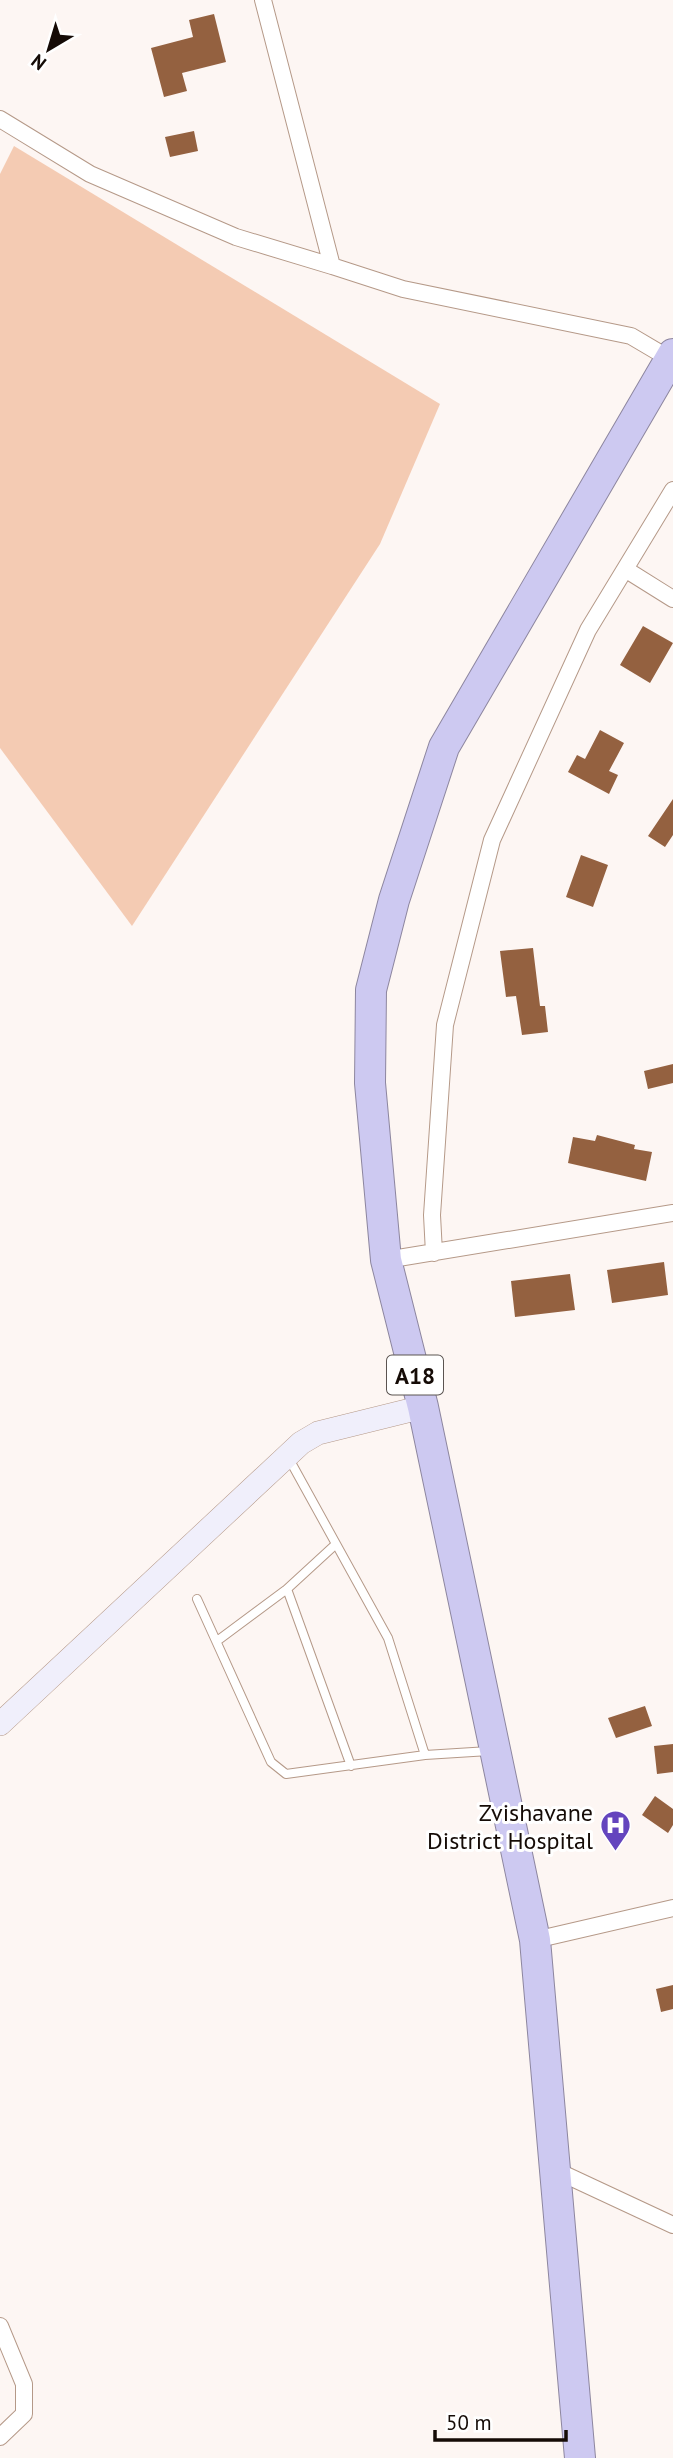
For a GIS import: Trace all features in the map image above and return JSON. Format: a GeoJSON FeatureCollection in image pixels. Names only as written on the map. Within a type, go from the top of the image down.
{"type":"FeatureCollection","features":[{"type":"Feature","properties":{"kind":"highway","name":"A18"},"geometry":{"type":"LineString","coordinates":[[580,2458],[535,1940],[423,1407],[386,1260],[370,1083],[371,990],[394,900],[444,747],[671,357]]}},
{"type":"Feature","properties":{"kind":"street"},"geometry":{"type":"LineString","coordinates":[[262,0],[332,266]]}},
{"type":"Feature","properties":{"kind":"street"},"geometry":{"type":"LineString","coordinates":[[0,119],[103,179],[236,237],[403,289],[631,336],[671,357]]}},
{"type":"Feature","properties":{"kind":"street"},"geometry":{"type":"LineString","coordinates":[[434,1253],[432,1215],[445,1025],[492,841],[588,630],[673,490]]}},
{"type":"Feature","properties":{"kind":"street"},"geometry":{"type":"LineString","coordinates":[[625,569],[673,599]]}},
{"type":"Feature","properties":{"kind":"street"},"geometry":{"type":"LineString","coordinates":[[386,1260],[673,1213]]}},
{"type":"Feature","properties":{"kind":"street"},"geometry":{"type":"LineString","coordinates":[[0,1724],[309,1437],[423,1407]]}},
{"type":"Feature","properties":{"kind":"street"},"geometry":{"type":"LineString","coordinates":[[535,1940],[673,1908]]}},
{"type":"Feature","properties":{"kind":"street"},"geometry":{"type":"LineString","coordinates":[[555,2170],[673,2225]]}},
{"type":"Feature","properties":{"kind":"street"},"geometry":{"type":"LineString","coordinates":[[0,2326],[24,2384],[24,2414],[0,2437]]}},
{"type":"Feature","properties":{"kind":"lane"},"geometry":{"type":"LineString","coordinates":[[287,1455],[388,1638],[425,1755]]}},
{"type":"Feature","properties":{"kind":"lane"},"geometry":{"type":"LineString","coordinates":[[217,1641],[287,1589],[336,1544]]}},
{"type":"Feature","properties":{"kind":"lane"},"geometry":{"type":"LineString","coordinates":[[287,1589],[351,1766]]}},
{"type":"Feature","properties":{"kind":"lane"},"geometry":{"type":"LineString","coordinates":[[197,1599],[271,1762],[286,1774],[425,1755],[496,1751]]}},
{"type":"Feature","properties":{"kind":"shaded area"},"geometry":{"type":"Polygon","coordinates":[[[14,146],[440,404],[380,544],[132,926],[0,748],[0,174],[14,146]]]}},
{"type":"Feature","properties":{"kind":"building"},"geometry":{"type":"Polygon","coordinates":[[[214,14],[226,62],[182,73],[187,91],[164,97],[151,48],[193,37],[189,20],[214,14]]]}},
{"type":"Feature","properties":{"kind":"building"},"geometry":{"type":"Polygon","coordinates":[[[194,131],[198,151],[170,157],[165,137],[194,131]]]}},
{"type":"Feature","properties":{"kind":"building"},"geometry":{"type":"Polygon","coordinates":[[[643,626],[673,643],[650,683],[620,665],[643,626]]]}},
{"type":"Feature","properties":{"kind":"building"},"geometry":{"type":"Polygon","coordinates":[[[600,730],[624,743],[609,771],[618,775],[609,794],[568,772],[577,755],[585,759],[600,730]]]}},
{"type":"Feature","properties":{"kind":"building"},"geometry":{"type":"Polygon","coordinates":[[[673,799],[673,835],[665,847],[648,836],[673,799]]]}},
{"type":"Feature","properties":{"kind":"building"},"geometry":{"type":"Polygon","coordinates":[[[581,855],[608,865],[593,907],[566,897],[581,855]]]}},
{"type":"Feature","properties":{"kind":"building"},"geometry":{"type":"Polygon","coordinates":[[[533,948],[540,1006],[545,1006],[548,1032],[522,1035],[516,996],[506,997],[500,951],[533,948]]]}},
{"type":"Feature","properties":{"kind":"building"},"geometry":{"type":"Polygon","coordinates":[[[673,1064],[673,1083],[648,1089],[644,1071],[673,1064]]]}},
{"type":"Feature","properties":{"kind":"building"},"geometry":{"type":"Polygon","coordinates":[[[597,1135],[635,1145],[634,1149],[652,1152],[646,1181],[568,1163],[573,1137],[595,1141],[597,1135]]]}},
{"type":"Feature","properties":{"kind":"building"},"geometry":{"type":"Polygon","coordinates":[[[664,1262],[668,1295],[612,1303],[607,1270],[664,1262]]]}},
{"type":"Feature","properties":{"kind":"building"},"geometry":{"type":"Polygon","coordinates":[[[570,1274],[575,1310],[515,1317],[511,1281],[570,1274]]]}},
{"type":"Feature","properties":{"kind":"building"},"geometry":{"type":"Polygon","coordinates":[[[645,1706],[652,1726],[616,1738],[608,1718],[645,1706]]]}},
{"type":"Feature","properties":{"kind":"building"},"geometry":{"type":"Polygon","coordinates":[[[673,1744],[673,1772],[657,1774],[654,1746],[673,1744]]]}},
{"type":"Feature","properties":{"kind":"building"},"geometry":{"type":"Polygon","coordinates":[[[655,1796],[673,1809],[673,1825],[668,1833],[642,1815],[655,1796]]]}},
{"type":"Feature","properties":{"kind":"building"},"geometry":{"type":"Polygon","coordinates":[[[673,1985],[673,2009],[661,2012],[656,1989],[673,1985]]]}},
{"type":"Feature","properties":{"kind":"place","name":"Zvishavane District Hospital"},"geometry":{"type":"Point","coordinates":[616,1853]}}]}
